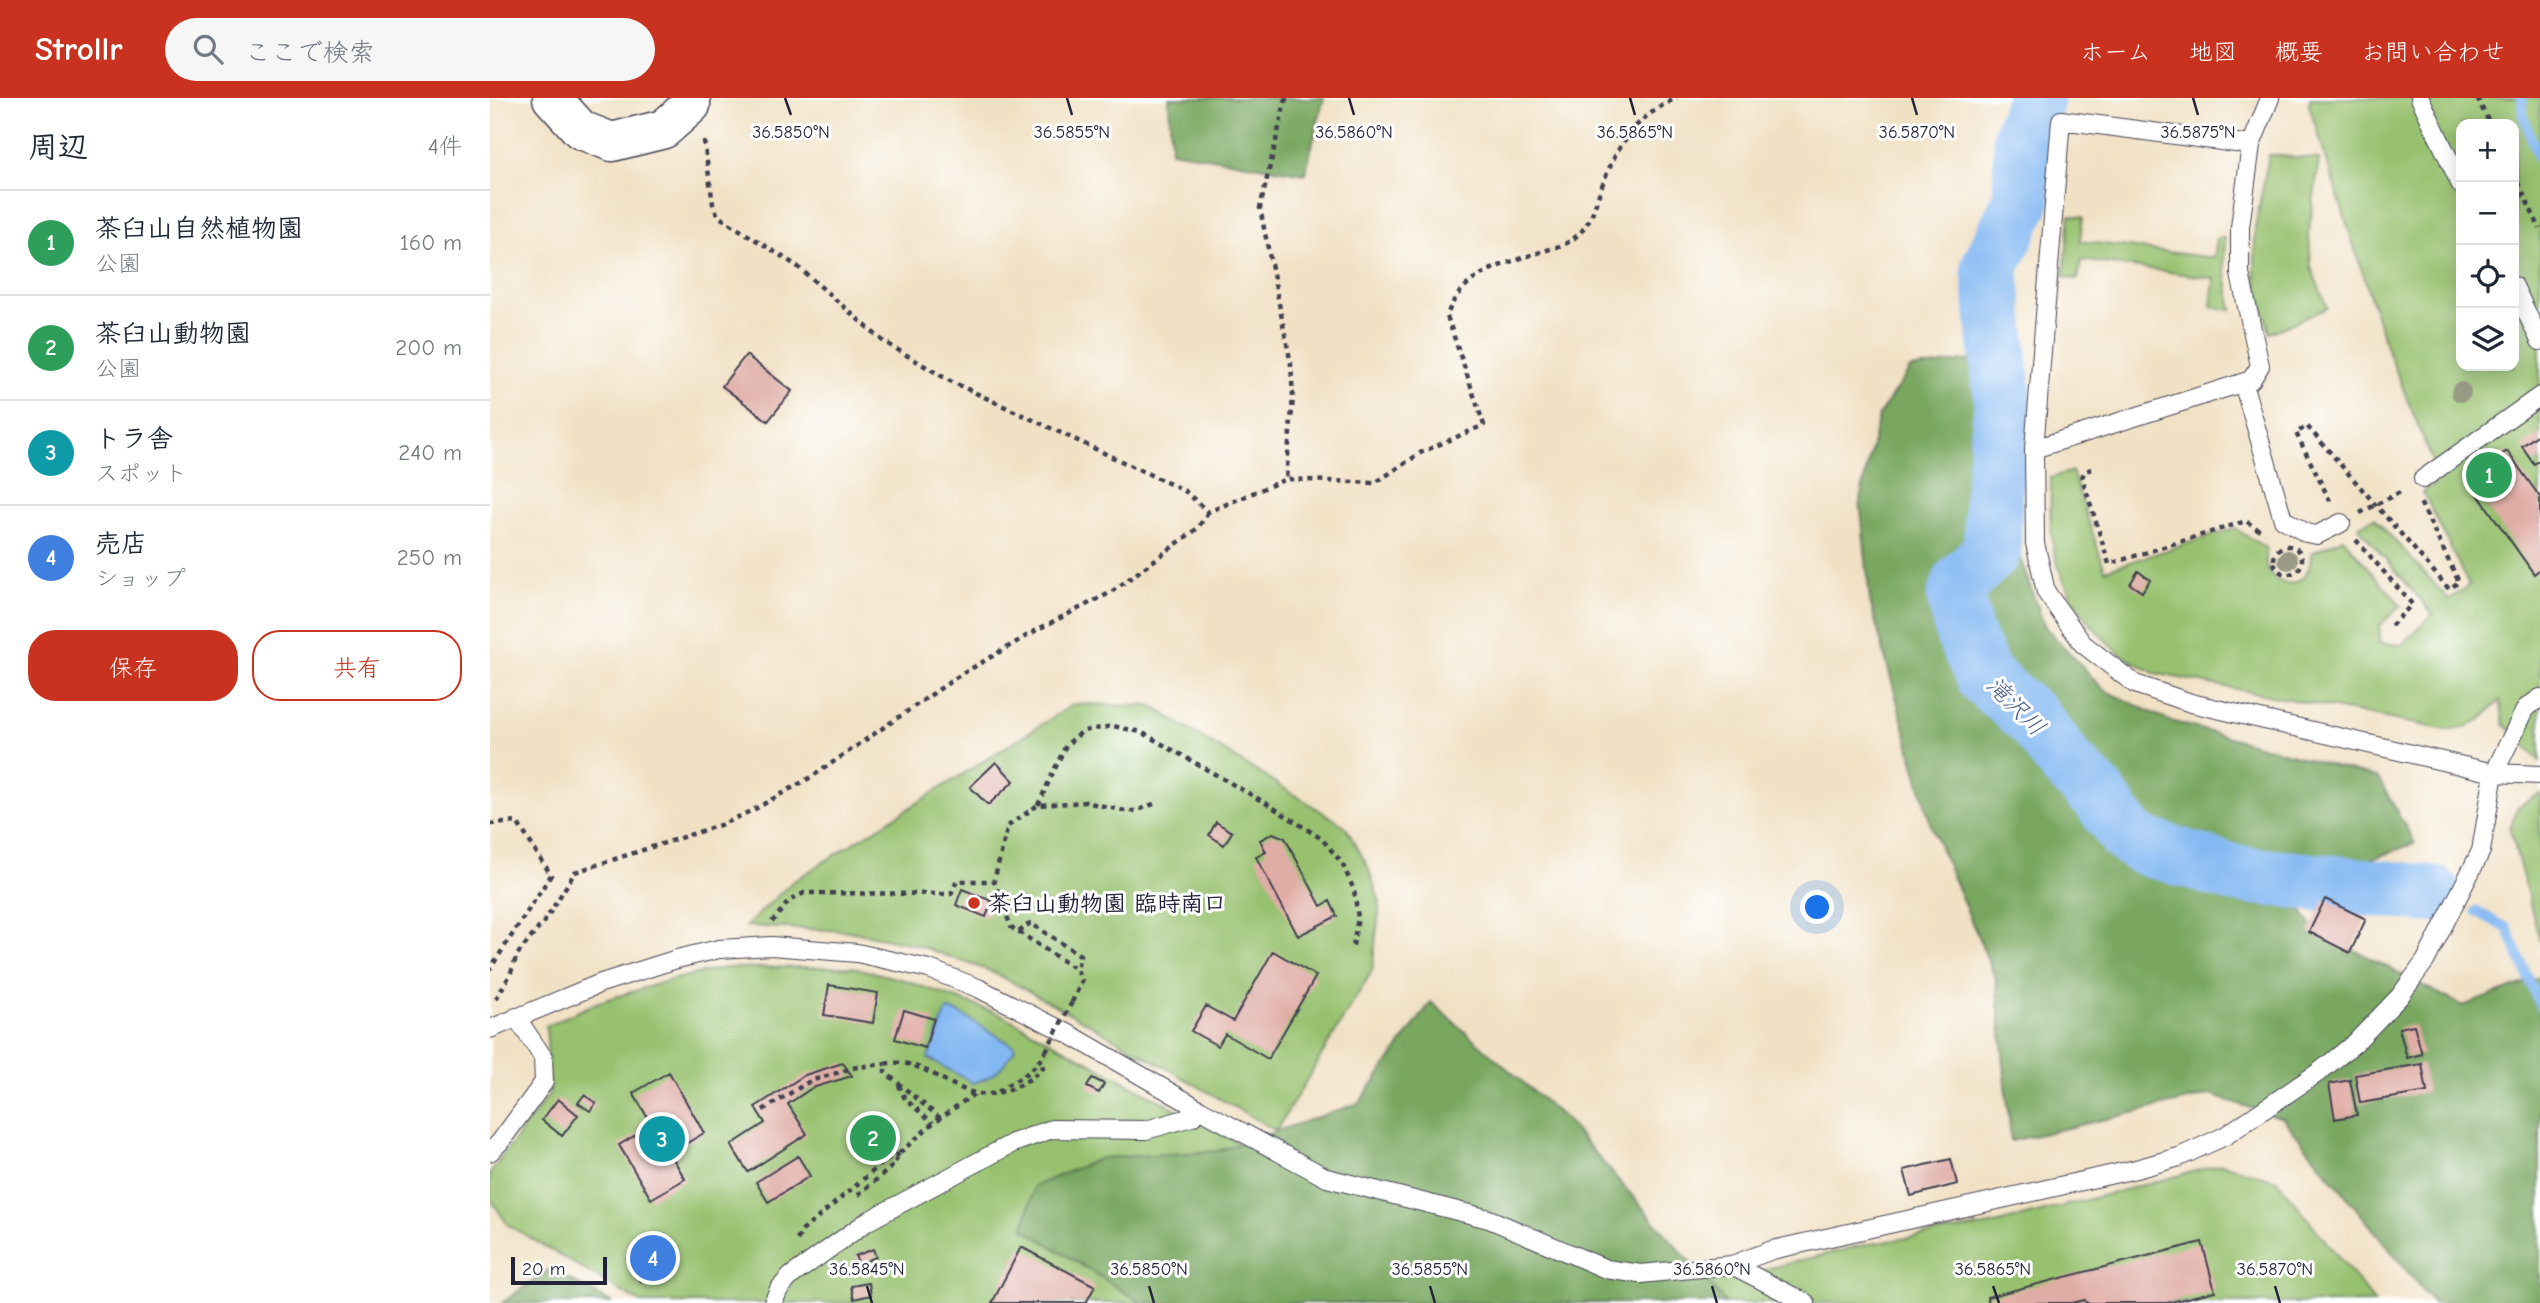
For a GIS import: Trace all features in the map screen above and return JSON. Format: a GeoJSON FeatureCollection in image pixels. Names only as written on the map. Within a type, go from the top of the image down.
{"type":"FeatureCollection","features":[{"type":"Feature","properties":{"kind":"main road"},"geometry":{"type":"LineString","coordinates":[[552,98],[581,130],[612,142],[664,129],[691,101]]}},
{"type":"Feature","properties":{"kind":"lane"},"geometry":{"type":"LineString","coordinates":[[2034,449],[2251,380],[2260,366],[2240,274],[2240,227],[2251,145],[2270,98]]}},
{"type":"Feature","properties":{"kind":"lane"},"geometry":{"type":"LineString","coordinates":[[2420,98],[2460,182]]}},
{"type":"Feature","properties":{"kind":"lane"},"geometry":{"type":"LineString","coordinates":[[2251,145],[2061,120],[2034,449],[2035,543],[2046,592],[2082,644],[2136,684],[2191,703],[2494,773],[2540,775]]}},
{"type":"Feature","properties":{"kind":"lane"},"geometry":{"type":"LineString","coordinates":[[2519,297],[2540,341]]}},
{"type":"Feature","properties":{"kind":"lane"},"geometry":{"type":"LineString","coordinates":[[2243,383],[2283,519],[2306,533],[2317,535],[2341,523]]}},
{"type":"Feature","properties":{"kind":"lane"},"geometry":{"type":"LineString","coordinates":[[2415,484],[2540,396]]}},
{"type":"Feature","properties":{"kind":"lane"},"geometry":{"type":"LineString","coordinates":[[490,1029],[601,983],[719,949],[772,946],[857,953],[929,969],[978,988],[1069,1034],[1327,1178],[1489,1219],[1577,1259],[1606,1269],[1641,1274],[1732,1265],[1772,1250],[2136,1169],[2179,1157],[2225,1136],[2319,1072],[2354,1043],[2400,996],[2426,960],[2481,851],[2494,773],[2526,708],[2540,698]]}},
{"type":"Feature","properties":{"kind":"lane"},"geometry":{"type":"LineString","coordinates":[[490,1152],[544,1083],[542,1057],[516,1017]]}},
{"type":"Feature","properties":{"kind":"lane"},"geometry":{"type":"LineString","coordinates":[[773,1303],[779,1289],[791,1276],[867,1221],[1013,1143],[1052,1129],[1146,1130],[1192,1117],[1201,1110]]}},
{"type":"Feature","properties":{"kind":"lane"},"geometry":{"type":"LineString","coordinates":[[1732,1265],[1806,1303]]}},
{"type":"Feature","properties":{"kind":"path"},"geometry":{"type":"LineString","coordinates":[[1286,98],[1261,208],[1292,364],[1293,397],[1286,479]]}},
{"type":"Feature","properties":{"kind":"path"},"geometry":{"type":"LineString","coordinates":[[495,1002],[510,975],[517,955],[546,919],[575,872],[723,824],[755,809],[813,776],[957,677],[1040,628],[1110,593],[1198,528],[1208,512],[1286,479],[1375,483],[1422,452],[1484,425],[1447,316],[1453,299],[1469,282],[1494,268],[1570,242],[1588,226],[1611,160],[1626,135],[1647,115],[1677,98]]}},
{"type":"Feature","properties":{"kind":"path"},"geometry":{"type":"LineString","coordinates":[[2477,98],[2488,119]]}},
{"type":"Feature","properties":{"kind":"path"},"geometry":{"type":"LineString","coordinates":[[691,101],[702,123],[713,204],[718,216],[797,266],[883,341],[950,381],[1185,491],[1208,512]]}},
{"type":"Feature","properties":{"kind":"path"},"geometry":{"type":"LineString","coordinates":[[2518,182],[2540,229]]}},
{"type":"Feature","properties":{"kind":"path"},"geometry":{"type":"LineString","coordinates":[[2391,626],[2412,604],[2341,523],[2296,433],[2307,426],[2373,505],[2449,589],[2459,582],[2417,498]]}},
{"type":"Feature","properties":{"kind":"path"},"geometry":{"type":"LineString","coordinates":[[2092,469],[2085,471],[2081,477],[2109,564],[2246,521],[2264,534]]}},
{"type":"Feature","properties":{"kind":"path"},"geometry":{"type":"LineString","coordinates":[[2373,505],[2415,484]]}},
{"type":"Feature","properties":{"kind":"path"},"geometry":{"type":"LineString","coordinates":[[2273,540],[2282,547]]}},
{"type":"Feature","properties":{"kind":"path"},"geometry":{"type":"LineString","coordinates":[[2290,545],[2301,553],[2303,561],[2295,572],[2281,572],[2276,566],[2276,552],[2282,547],[2290,545]]}},
{"type":"Feature","properties":{"kind":"path"},"geometry":{"type":"LineString","coordinates":[[1038,805],[1066,745],[1083,732],[1113,726],[1141,732],[1269,805],[1322,839],[1342,863],[1354,890],[1358,918],[1352,950]]}},
{"type":"Feature","properties":{"kind":"path"},"geometry":{"type":"LineString","coordinates":[[763,1110],[810,1081],[857,1067],[894,1062],[923,1069],[975,1093],[1011,1090],[1027,1082],[1043,1068],[1041,1058],[1082,981],[1077,970],[1011,927],[994,881],[1007,826],[1038,805],[1086,802],[1136,811],[1156,803]]}},
{"type":"Feature","properties":{"kind":"path"},"geometry":{"type":"LineString","coordinates":[[490,824],[517,822],[551,875],[490,969]]}},
{"type":"Feature","properties":{"kind":"path"},"geometry":{"type":"LineString","coordinates":[[1019,932],[1030,923],[1080,955],[1077,970]]}},
{"type":"Feature","properties":{"kind":"path"},"geometry":{"type":"LineString","coordinates":[[885,1064],[885,1072],[940,1118]]}},
{"type":"Feature","properties":{"kind":"path"},"geometry":{"type":"LineString","coordinates":[[897,1082],[905,1099],[933,1123]]}},
{"type":"Feature","properties":{"kind":"path"},"geometry":{"type":"LineString","coordinates":[[791,1276],[782,1260],[803,1230],[887,1159],[900,1153],[933,1123],[975,1093]]}},
{"type":"Feature","properties":{"kind":"path"},"geometry":{"type":"LineString","coordinates":[[893,1166],[900,1153]]}},
{"type":"Feature","properties":{"kind":"green space"},"geometry":{"type":"Polygon","coordinates":[[[1169,98],[1324,98],[1305,174],[1171,151],[1169,98]]]}},
{"type":"Feature","properties":{"kind":"green space"},"geometry":{"type":"Polygon","coordinates":[[[2310,98],[2540,98],[2540,761],[2504,724],[2500,700],[2477,722],[2447,730],[2154,673],[2130,660],[2104,639],[2081,611],[2063,579],[2053,544],[2051,478],[2072,471],[2105,570],[2235,528],[2267,549],[2266,563],[2270,574],[2286,583],[2295,582],[2304,577],[2311,553],[2343,538],[2401,606],[2380,625],[2379,643],[2402,645],[2433,614],[2358,527],[2374,518],[2449,600],[2469,585],[2423,492],[2440,480],[2386,346],[2309,105],[2310,98]]]}},
{"type":"Feature","properties":{"kind":"green space"},"geometry":{"type":"Polygon","coordinates":[[[2269,155],[2319,159],[2309,233],[2311,267],[2327,308],[2270,333],[2255,275],[2255,228],[2269,155]]]}},
{"type":"Feature","properties":{"kind":"green space"},"geometry":{"type":"Polygon","coordinates":[[[2070,215],[2083,217],[2080,241],[2214,258],[2217,238],[2225,238],[2224,261],[2232,310],[2211,307],[2214,278],[2081,260],[2078,279],[2064,277],[2070,215]]]}},
{"type":"Feature","properties":{"kind":"green space"},"geometry":{"type":"Polygon","coordinates":[[[2012,354],[2014,542],[2045,627],[2104,690],[2167,720],[2378,778],[2415,843],[2289,890],[2313,929],[2463,1006],[2540,977],[2540,1303],[2433,1303],[2283,1118],[2210,1095],[2011,1141],[1996,979],[1931,826],[1870,601],[1860,499],[1879,415],[1910,369],[2012,354]]]}},
{"type":"Feature","properties":{"kind":"green space"},"geometry":{"type":"Polygon","coordinates":[[[1074,704],[1151,706],[1345,826],[1368,867],[1380,903],[1372,971],[1276,1131],[993,972],[914,944],[848,931],[746,926],[792,882],[1074,704]]]}},
{"type":"Feature","properties":{"kind":"green space"},"geometry":{"type":"Polygon","coordinates":[[[2540,793],[2540,941],[2510,829],[2518,807],[2540,793]]]}},
{"type":"Feature","properties":{"kind":"green space"},"geometry":{"type":"Polygon","coordinates":[[[852,967],[904,980],[1002,1015],[1268,1159],[1611,1272],[1734,1277],[1863,1245],[1991,1225],[2222,1164],[2277,1180],[2375,1303],[641,1303],[508,1225],[490,1198],[490,1173],[550,1093],[546,1026],[596,1003],[670,980],[724,968],[852,967]]]}},
{"type":"Feature","properties":{"kind":"green space"},"geometry":{"type":"Polygon","coordinates":[[[1431,1002],[1565,1119],[1726,1303],[1142,1303],[1024,1229],[1034,1186],[1101,1158],[1218,1151],[1359,1103],[1431,1002]]]}},
{"type":"Feature","properties":{"kind":"green space"},"geometry":{"type":"Polygon","coordinates":[[[550,1269],[612,1303],[502,1303],[550,1269]]]}},
{"type":"Feature","properties":{"kind":"water"},"geometry":{"type":"Polygon","coordinates":[[[947,1010],[957,1012],[1014,1046],[1015,1049],[1006,1061],[993,1074],[973,1083],[928,1058],[947,1010]]]}},
{"type":"Feature","properties":{"kind":"building"},"geometry":{"type":"Polygon","coordinates":[[[746,355],[792,391],[768,421],[722,386],[746,355]]]}},
{"type":"Feature","properties":{"kind":"building"},"geometry":{"type":"Polygon","coordinates":[[[2540,433],[2540,460],[2534,464],[2522,446],[2540,433]]]}},
{"type":"Feature","properties":{"kind":"building"},"geometry":{"type":"Polygon","coordinates":[[[2507,451],[2540,497],[2540,569],[2534,574],[2467,479],[2507,451]]]}},
{"type":"Feature","properties":{"kind":"building"},"geometry":{"type":"Polygon","coordinates":[[[2138,571],[2150,580],[2142,592],[2130,584],[2138,571]]]}},
{"type":"Feature","properties":{"kind":"building"},"geometry":{"type":"Polygon","coordinates":[[[996,762],[1014,781],[988,805],[970,787],[996,762]]]}},
{"type":"Feature","properties":{"kind":"building"},"geometry":{"type":"Polygon","coordinates":[[[1216,822],[1232,832],[1224,845],[1209,835],[1216,822]]]}},
{"type":"Feature","properties":{"kind":"building"},"geometry":{"type":"Polygon","coordinates":[[[1273,833],[1285,838],[1321,906],[1330,901],[1337,916],[1298,936],[1256,857],[1266,852],[1260,840],[1273,833]]]}},
{"type":"Feature","properties":{"kind":"building","name":"茶臼山動物園 臨時南口"},"geometry":{"type":"Polygon","coordinates":[[[962,889],[992,901],[986,917],[956,905],[962,889]]]}},
{"type":"Feature","properties":{"kind":"building"},"geometry":{"type":"Polygon","coordinates":[[[2325,899],[2366,919],[2350,953],[2309,932],[2325,899]]]}},
{"type":"Feature","properties":{"kind":"building"},"geometry":{"type":"Polygon","coordinates":[[[1273,951],[1316,976],[1268,1059],[1225,1034],[1218,1046],[1191,1031],[1206,1006],[1233,1021],[1273,951]]]}},
{"type":"Feature","properties":{"kind":"building"},"geometry":{"type":"Polygon","coordinates":[[[829,985],[878,993],[873,1023],[824,1015],[829,985]]]}},
{"type":"Feature","properties":{"kind":"building"},"geometry":{"type":"Polygon","coordinates":[[[904,1010],[934,1019],[925,1048],[895,1039],[904,1010]]]}},
{"type":"Feature","properties":{"kind":"building"},"geometry":{"type":"Polygon","coordinates":[[[2414,1025],[2422,1054],[2407,1058],[2399,1028],[2414,1025]]]}},
{"type":"Feature","properties":{"kind":"building"},"geometry":{"type":"Polygon","coordinates":[[[843,1063],[852,1076],[812,1088],[788,1104],[807,1134],[748,1172],[731,1145],[765,1123],[755,1107],[805,1075],[843,1063]]]}},
{"type":"Feature","properties":{"kind":"building"},"geometry":{"type":"Polygon","coordinates":[[[2422,1064],[2427,1092],[2360,1103],[2355,1075],[2422,1064]]]}},
{"type":"Feature","properties":{"kind":"building"},"geometry":{"type":"Polygon","coordinates":[[[669,1072],[704,1133],[670,1153],[685,1179],[651,1199],[619,1145],[652,1125],[633,1093],[669,1072]]]}},
{"type":"Feature","properties":{"kind":"building"},"geometry":{"type":"Polygon","coordinates":[[[1092,1078],[1104,1084],[1099,1093],[1087,1087],[1092,1078]]]}},
{"type":"Feature","properties":{"kind":"building"},"geometry":{"type":"Polygon","coordinates":[[[2350,1080],[2357,1115],[2335,1119],[2329,1084],[2350,1080]]]}},
{"type":"Feature","properties":{"kind":"building"},"geometry":{"type":"Polygon","coordinates":[[[584,1095],[596,1103],[590,1111],[578,1103],[584,1095]]]}},
{"type":"Feature","properties":{"kind":"building"},"geometry":{"type":"Polygon","coordinates":[[[558,1099],[578,1115],[562,1136],[542,1120],[558,1099]]]}},
{"type":"Feature","properties":{"kind":"building"},"geometry":{"type":"Polygon","coordinates":[[[798,1156],[810,1176],[768,1202],[756,1182],[798,1156]]]}},
{"type":"Feature","properties":{"kind":"building"},"geometry":{"type":"Polygon","coordinates":[[[1951,1159],[1957,1184],[1911,1196],[1904,1170],[1951,1159]]]}},
{"type":"Feature","properties":{"kind":"building"},"geometry":{"type":"Polygon","coordinates":[[[665,1235],[679,1258],[641,1282],[627,1258],[665,1235]]]}},
{"type":"Feature","properties":{"kind":"building"},"geometry":{"type":"Polygon","coordinates":[[[2202,1242],[2215,1291],[2167,1303],[2086,1303],[2085,1300],[2072,1303],[1988,1303],[1987,1297],[2202,1242]]]}},
{"type":"Feature","properties":{"kind":"building"},"geometry":{"type":"Polygon","coordinates":[[[1021,1247],[1095,1286],[1086,1303],[992,1303],[1021,1247]]]}},
{"type":"Feature","properties":{"kind":"building"},"geometry":{"type":"Polygon","coordinates":[[[873,1249],[876,1257],[859,1264],[855,1256],[873,1249]]]}},
{"type":"Feature","properties":{"kind":"building"},"geometry":{"type":"Polygon","coordinates":[[[869,1283],[871,1295],[854,1299],[851,1286],[869,1283]]]}},
{"type":"Feature","properties":{"kind":"waterway","name":"滝沢川"},"geometry":{"type":"LineString","coordinates":[[2036,98],[2022,135],[2022,200],[1990,267],[2003,401],[1993,499],[1992,551],[1962,581],[1956,597],[1964,633],[1985,678],[2033,719],[2065,762],[2097,794],[2127,835],[2141,845],[2235,874],[2432,894]]}},
{"type":"Feature","properties":{"kind":"waterway"},"geometry":{"type":"LineString","coordinates":[[2522,98],[2523,115],[2540,163]]}},
{"type":"Feature","properties":{"kind":"waterway","name":"滝沢川"},"geometry":{"type":"LineString","coordinates":[[2476,911],[2507,928],[2540,1006]]}},
{"type":"Feature","properties":{"kind":"place","name":"茶臼山自然植物園"},"geometry":{"type":"Point","coordinates":[2489,475]}},
{"type":"Feature","properties":{"kind":"place","name":"茶臼山動物園 臨時南口"},"geometry":{"type":"Point","coordinates":[974,903]}},
{"type":"Feature","properties":{"kind":"place","name":"茶臼山動物園"},"geometry":{"type":"Point","coordinates":[873,1138]}},
{"type":"Feature","properties":{"kind":"place","name":"トラ舎"},"geometry":{"type":"Point","coordinates":[662,1139]}},
{"type":"Feature","properties":{"kind":"place","name":"売店"},"geometry":{"type":"Point","coordinates":[653,1258]}}]}
